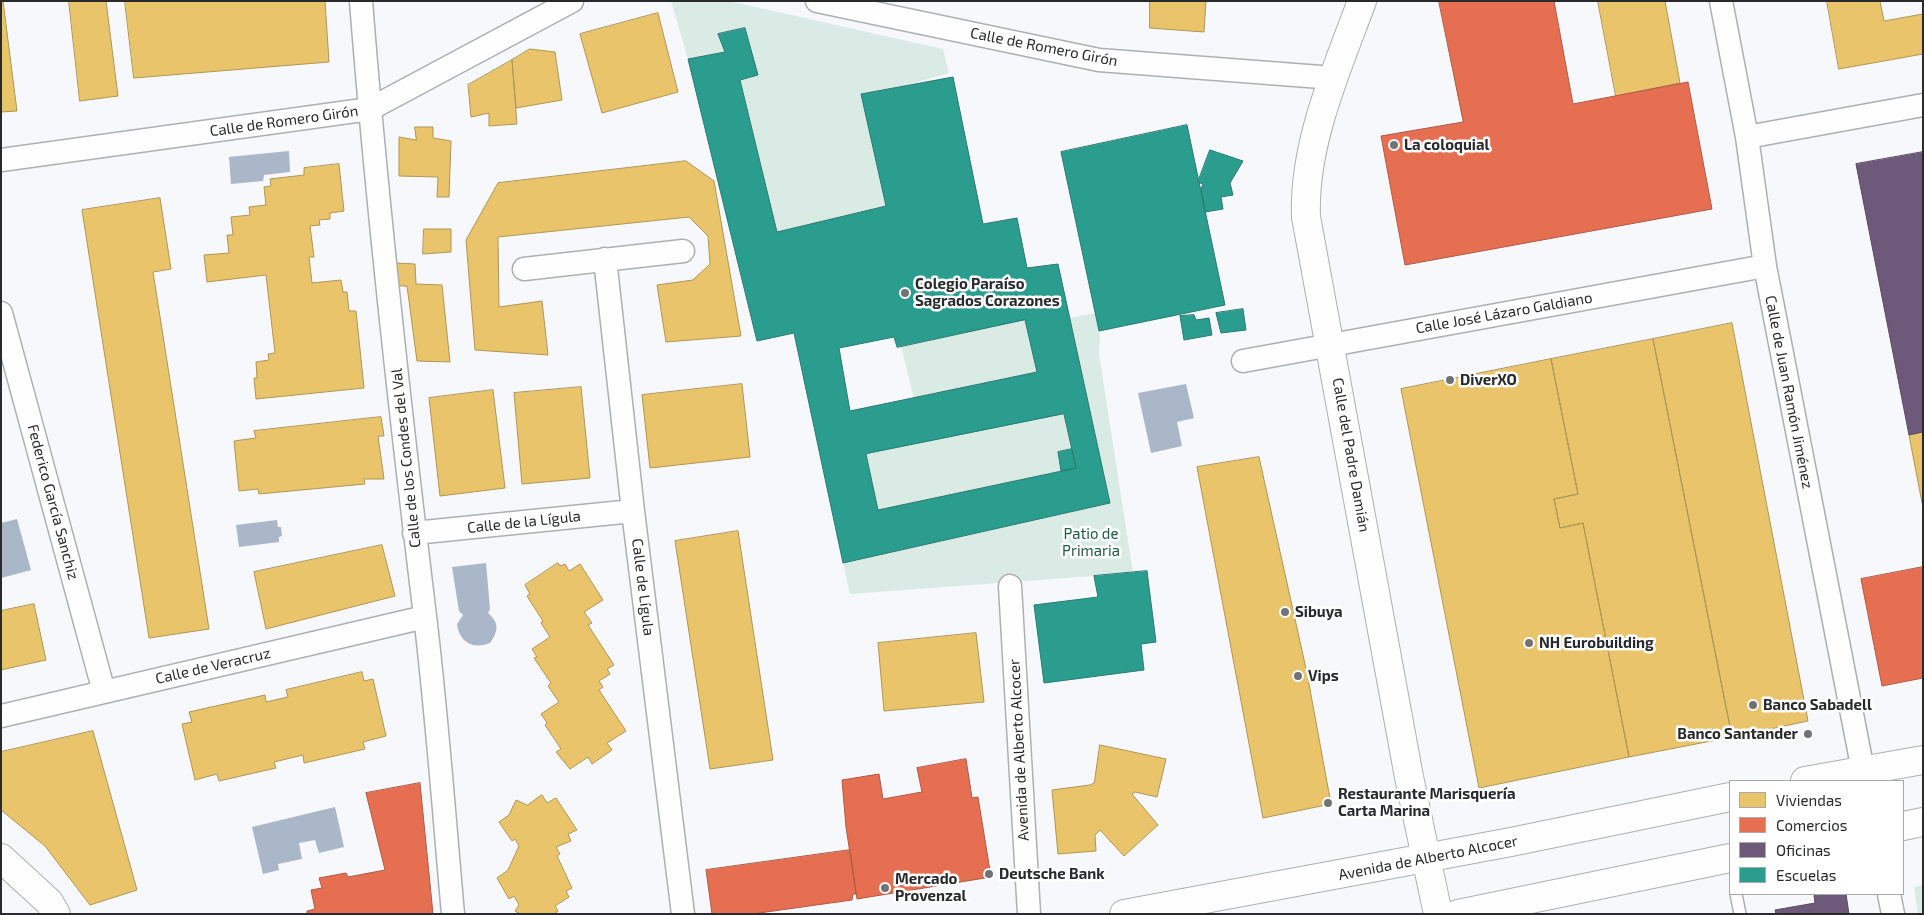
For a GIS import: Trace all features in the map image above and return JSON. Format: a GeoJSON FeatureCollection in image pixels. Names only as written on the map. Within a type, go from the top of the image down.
{"type":"FeatureCollection","features":[{"type":"Feature","properties":{"kind":"main road","name":"Calle del Padre Damián"},"geometry":{"type":"LineString","coordinates":[[1362,1],[1334,78],[1314,142],[1305,191],[1306,217],[1409,777],[1438,914]]}},
{"type":"Feature","properties":{"kind":"main road"},"geometry":{"type":"LineString","coordinates":[[1817,780],[1864,776],[1923,760]]}},
{"type":"Feature","properties":{"kind":"main road","name":"Avenida de Alberto Alcocer"},"geometry":{"type":"LineString","coordinates":[[1124,914],[1511,842],[1729,797]]}},
{"type":"Feature","properties":{"kind":"main road"},"geometry":{"type":"LineString","coordinates":[[1904,826],[1923,822]]}},
{"type":"Feature","properties":{"kind":"main road"},"geometry":{"type":"LineString","coordinates":[[1,858],[48,902],[56,914]]}},
{"type":"Feature","properties":{"kind":"main road"},"geometry":{"type":"LineString","coordinates":[[1458,914],[1729,860]]}},
{"type":"Feature","properties":{"kind":"street","name":"Calle de los Condes del Val"},"geometry":{"type":"LineString","coordinates":[[362,1],[370,108],[414,533],[425,617],[454,914]]}},
{"type":"Feature","properties":{"kind":"street","name":"Calle de Romero Girón"},"geometry":{"type":"LineString","coordinates":[[1,160],[370,108],[572,1]]}},
{"type":"Feature","properties":{"kind":"street","name":"Calle de Romero Girón"},"geometry":{"type":"LineString","coordinates":[[817,1],[1099,60],[1334,78]]}},
{"type":"Feature","properties":{"kind":"street","name":"Calle de Juan Ramón Jiménez"},"geometry":{"type":"LineString","coordinates":[[1721,1],[1747,137],[1765,266],[1864,776]]}},
{"type":"Feature","properties":{"kind":"street"},"geometry":{"type":"LineString","coordinates":[[1747,137],[1923,105]]}},
{"type":"Feature","properties":{"kind":"street"},"geometry":{"type":"LineString","coordinates":[[524,269],[682,251]]}},
{"type":"Feature","properties":{"kind":"street","name":"Calle de Lígula"},"geometry":{"type":"LineString","coordinates":[[605,260],[633,511],[683,914]]}},
{"type":"Feature","properties":{"kind":"street","name":"Calle José Lázaro Galdiano"},"geometry":{"type":"LineString","coordinates":[[1243,361],[1765,266]]}},
{"type":"Feature","properties":{"kind":"street","name":"Federico García Sanchiz"},"geometry":{"type":"LineString","coordinates":[[2,319],[104,692]]}},
{"type":"Feature","properties":{"kind":"street","name":"Calle de la Lígula"},"geometry":{"type":"LineString","coordinates":[[414,533],[633,511]]}},
{"type":"Feature","properties":{"kind":"street","name":"Avenida de Alberto Alcocer"},"geometry":{"type":"LineString","coordinates":[[1010,586],[1029,914]]}},
{"type":"Feature","properties":{"kind":"street","name":"Calle de Veracruz"},"geometry":{"type":"LineString","coordinates":[[1,716],[425,617]]}},
{"type":"Feature","properties":{"kind":"street"},"geometry":{"type":"LineString","coordinates":[[1889,895],[1893,914]]}},
{"type":"Feature","properties":{"kind":"lane"},"geometry":{"type":"LineString","coordinates":[[1736,895],[1740,914]]}},
{"type":"Feature","properties":{"kind":"green space"},"geometry":{"type":"Polygon","coordinates":[[[671,1],[729,1],[943,49],[949,73],[900,87],[862,94],[886,206],[777,232],[740,80],[758,75],[745,28],[725,52],[688,59],[671,1]]]}},
{"type":"Feature","properties":{"kind":"green space","name":"Patio de Primaria"},"geometry":{"type":"Polygon","coordinates":[[[1095,313],[1100,336],[1099,354],[1133,573],[850,594],[843,563],[1110,503],[1070,318],[1095,313]]]}},
{"type":"Feature","properties":{"kind":"green space"},"geometry":{"type":"Polygon","coordinates":[[[1025,320],[1037,372],[914,399],[901,346],[1025,320]]]}},
{"type":"Feature","properties":{"kind":"green space"},"geometry":{"type":"Polygon","coordinates":[[[1064,414],[1072,449],[1058,452],[1061,471],[878,510],[866,454],[1064,414]]]}},
{"type":"Feature","properties":{"kind":"green space"},"geometry":{"type":"Polygon","coordinates":[[[1923,885],[1923,914],[1918,914],[1914,887],[1923,885]]]}},
{"type":"Feature","properties":{"kind":"water"},"geometry":{"type":"Polygon","coordinates":[[[289,151],[290,172],[264,175],[263,181],[231,184],[229,157],[289,151]]]}},
{"type":"Feature","properties":{"kind":"water"},"geometry":{"type":"Polygon","coordinates":[[[1186,384],[1194,418],[1177,422],[1182,446],[1151,453],[1138,393],[1186,384]]]}},
{"type":"Feature","properties":{"kind":"water"},"geometry":{"type":"Polygon","coordinates":[[[17,519],[31,570],[1,578],[1,523],[17,519]]]}},
{"type":"Feature","properties":{"kind":"water"},"geometry":{"type":"Polygon","coordinates":[[[277,520],[278,527],[281,527],[282,536],[279,537],[279,542],[239,547],[236,525],[277,520]]]}},
{"type":"Feature","properties":{"kind":"water"},"geometry":{"type":"Polygon","coordinates":[[[486,563],[490,609],[488,613],[496,623],[496,630],[490,643],[478,646],[464,640],[458,630],[457,624],[463,615],[459,611],[452,567],[486,563]]]}},
{"type":"Feature","properties":{"kind":"water"},"geometry":{"type":"Polygon","coordinates":[[[335,807],[344,847],[319,853],[315,840],[299,843],[302,859],[278,864],[279,870],[263,874],[252,827],[335,807]]]}},
{"type":"Feature","properties":{"kind":"building: Viviendas"},"geometry":{"type":"Polygon","coordinates":[[[1,1],[3,1],[17,111],[1,112],[1,1]]]}},
{"type":"Feature","properties":{"kind":"building: Viviendas"},"geometry":{"type":"Polygon","coordinates":[[[69,1],[106,1],[118,96],[80,101],[69,1]]]}},
{"type":"Feature","properties":{"kind":"building: Viviendas"},"geometry":{"type":"Polygon","coordinates":[[[125,1],[325,1],[329,62],[134,78],[125,1]]]}},
{"type":"Feature","properties":{"kind":"building: Viviendas"},"geometry":{"type":"Polygon","coordinates":[[[1150,1],[1206,1],[1204,32],[1150,28],[1150,1]]]}},
{"type":"Feature","properties":{"kind":"building: Viviendas"},"geometry":{"type":"Polygon","coordinates":[[[1598,1],[1665,1],[1680,83],[1616,96],[1598,1]]]}},
{"type":"Feature","properties":{"kind":"building: Viviendas"},"geometry":{"type":"Polygon","coordinates":[[[1827,1],[1880,1],[1884,21],[1923,14],[1923,54],[1839,69],[1827,1]]]}},
{"type":"Feature","properties":{"kind":"building: Viviendas"},"geometry":{"type":"Polygon","coordinates":[[[658,13],[678,92],[602,113],[580,34],[658,13]]]}},
{"type":"Feature","properties":{"kind":"building: Viviendas"},"geometry":{"type":"Polygon","coordinates":[[[530,49],[555,52],[562,100],[516,108],[512,60],[530,49]]]}},
{"type":"Feature","properties":{"kind":"building: Viviendas"},"geometry":{"type":"Polygon","coordinates":[[[512,60],[517,124],[489,126],[489,113],[471,117],[468,85],[512,60]]]}},
{"type":"Feature","properties":{"kind":"building: Viviendas"},"geometry":{"type":"Polygon","coordinates":[[[415,127],[433,127],[433,138],[451,141],[449,197],[437,197],[438,177],[399,176],[399,137],[416,140],[415,127]]]}},
{"type":"Feature","properties":{"kind":"building: Viviendas"},"geometry":{"type":"Polygon","coordinates":[[[686,161],[714,181],[741,336],[666,342],[657,285],[693,280],[710,264],[708,236],[689,217],[498,237],[499,307],[542,301],[548,355],[475,350],[466,240],[498,183],[686,161]]]}},
{"type":"Feature","properties":{"kind":"building: Viviendas"},"geometry":{"type":"Polygon","coordinates":[[[339,164],[344,211],[330,213],[330,219],[319,220],[320,225],[310,226],[314,257],[309,257],[312,283],[341,280],[343,292],[347,292],[349,311],[356,311],[364,388],[256,399],[254,378],[257,378],[256,362],[269,360],[268,354],[275,353],[266,275],[207,282],[204,255],[229,253],[227,235],[233,235],[231,217],[250,215],[249,207],[266,205],[264,187],[271,186],[270,179],[304,175],[304,168],[339,164]]]}},
{"type":"Feature","properties":{"kind":"building: Viviendas"},"geometry":{"type":"Polygon","coordinates":[[[160,198],[171,269],[153,272],[209,629],[149,638],[82,210],[160,198]]]}},
{"type":"Feature","properties":{"kind":"building: Viviendas"},"geometry":{"type":"Polygon","coordinates":[[[424,229],[451,229],[451,252],[423,254],[424,229]]]}},
{"type":"Feature","properties":{"kind":"building: Viviendas"},"geometry":{"type":"Polygon","coordinates":[[[396,263],[415,264],[416,284],[442,285],[450,362],[417,361],[407,286],[398,286],[396,263]]]}},
{"type":"Feature","properties":{"kind":"building: Viviendas"},"geometry":{"type":"Polygon","coordinates":[[[1732,323],[1808,721],[1732,737],[1653,339],[1732,323]]]}},
{"type":"Feature","properties":{"kind":"building: Viviendas"},"geometry":{"type":"Polygon","coordinates":[[[1653,339],[1732,737],[1629,757],[1583,523],[1560,528],[1554,499],[1578,494],[1551,359],[1653,339]]]}},
{"type":"Feature","properties":{"kind":"building: Viviendas","name":"NH Eurobuilding"},"geometry":{"type":"Polygon","coordinates":[[[1551,359],[1578,494],[1554,499],[1560,528],[1583,523],[1629,757],[1479,788],[1401,389],[1551,359]]]}},
{"type":"Feature","properties":{"kind":"building: Viviendas"},"geometry":{"type":"Polygon","coordinates":[[[742,384],[750,457],[650,468],[642,395],[742,384]]]}},
{"type":"Feature","properties":{"kind":"building: Viviendas"},"geometry":{"type":"Polygon","coordinates":[[[581,387],[590,478],[522,484],[514,393],[581,387]]]}},
{"type":"Feature","properties":{"kind":"building: Viviendas"},"geometry":{"type":"Polygon","coordinates":[[[493,390],[505,488],[440,496],[429,398],[493,390]]]}},
{"type":"Feature","properties":{"kind":"building: Viviendas"},"geometry":{"type":"Polygon","coordinates":[[[381,417],[384,436],[378,436],[384,479],[364,479],[365,484],[259,494],[258,489],[239,491],[234,441],[256,438],[254,431],[381,417]]]}},
{"type":"Feature","properties":{"kind":"building: Viviendas"},"geometry":{"type":"Polygon","coordinates":[[[1923,432],[1923,508],[1909,435],[1923,432]]]}},
{"type":"Feature","properties":{"kind":"building: Viviendas"},"geometry":{"type":"Polygon","coordinates":[[[1259,457],[1307,673],[1331,804],[1263,818],[1197,467],[1259,457]]]}},
{"type":"Feature","properties":{"kind":"building: Viviendas"},"geometry":{"type":"Polygon","coordinates":[[[738,531],[773,760],[710,769],[675,541],[738,531]]]}},
{"type":"Feature","properties":{"kind":"building: Viviendas"},"geometry":{"type":"Polygon","coordinates":[[[382,545],[395,596],[266,629],[254,572],[382,545]]]}},
{"type":"Feature","properties":{"kind":"building: Viviendas"},"geometry":{"type":"Polygon","coordinates":[[[558,563],[560,566],[565,564],[569,571],[580,564],[603,600],[584,612],[592,623],[588,625],[614,665],[607,669],[610,674],[599,681],[603,687],[599,690],[626,731],[607,743],[612,750],[592,764],[588,757],[570,769],[556,752],[561,749],[545,725],[547,723],[541,714],[559,702],[548,686],[551,683],[534,658],[537,657],[532,649],[550,637],[541,623],[543,621],[527,596],[530,594],[525,585],[558,563]]]}},
{"type":"Feature","properties":{"kind":"building: Viviendas"},"geometry":{"type":"Polygon","coordinates":[[[34,604],[46,660],[1,670],[1,611],[34,604]]]}},
{"type":"Feature","properties":{"kind":"building: Viviendas"},"geometry":{"type":"Polygon","coordinates":[[[976,633],[984,702],[884,711],[878,643],[976,633]]]}},
{"type":"Feature","properties":{"kind":"building: Viviendas"},"geometry":{"type":"Polygon","coordinates":[[[362,672],[364,681],[373,679],[386,736],[363,742],[365,749],[304,763],[303,755],[274,762],[276,768],[219,781],[217,774],[195,780],[182,724],[192,722],[189,712],[265,695],[266,702],[288,697],[286,690],[362,672]]]}},
{"type":"Feature","properties":{"kind":"building: Viviendas"},"geometry":{"type":"Polygon","coordinates":[[[93,731],[137,890],[90,905],[45,846],[1,810],[1,752],[93,731]]]}},
{"type":"Feature","properties":{"kind":"building: Viviendas"},"geometry":{"type":"Polygon","coordinates":[[[1100,745],[1166,759],[1157,797],[1135,792],[1132,794],[1158,825],[1124,856],[1100,830],[1095,835],[1096,851],[1058,854],[1052,790],[1094,783],[1100,745]]]}},
{"type":"Feature","properties":{"kind":"building: Viviendas"},"geometry":{"type":"Polygon","coordinates":[[[542,795],[547,803],[556,798],[577,830],[568,834],[571,841],[556,847],[560,854],[557,856],[572,888],[566,891],[569,897],[555,906],[558,911],[554,914],[520,914],[515,911],[519,905],[514,896],[509,899],[497,878],[508,870],[519,846],[515,839],[512,841],[499,822],[509,815],[516,800],[527,805],[542,795]]]}},
{"type":"Feature","properties":{"kind":"building: Comercios"},"geometry":{"type":"Polygon","coordinates":[[[1439,1],[1554,1],[1573,104],[1688,82],[1712,209],[1405,265],[1381,136],[1463,122],[1439,1]]]}},
{"type":"Feature","properties":{"kind":"building: Comercios"},"geometry":{"type":"Polygon","coordinates":[[[1923,567],[1923,678],[1882,686],[1861,579],[1923,567]]]}},
{"type":"Feature","properties":{"kind":"building: Comercios"},"geometry":{"type":"Polygon","coordinates":[[[966,759],[972,798],[978,797],[991,877],[857,899],[846,827],[842,780],[879,774],[883,799],[922,792],[917,768],[966,759]]]}},
{"type":"Feature","properties":{"kind":"building: Comercios"},"geometry":{"type":"Polygon","coordinates":[[[420,783],[433,914],[307,914],[307,911],[315,909],[311,890],[322,888],[319,878],[346,873],[348,877],[385,870],[366,793],[420,783]]]}},
{"type":"Feature","properties":{"kind":"building: Comercios"},"geometry":{"type":"Polygon","coordinates":[[[850,850],[856,894],[853,894],[852,900],[752,914],[712,914],[706,870],[850,850]]]}},
{"type":"Feature","properties":{"kind":"building: Oficinas"},"geometry":{"type":"Polygon","coordinates":[[[1923,152],[1923,432],[1909,435],[1856,164],[1923,152]]]}},
{"type":"Feature","properties":{"kind":"building: Oficinas"},"geometry":{"type":"Polygon","coordinates":[[[1846,895],[1849,914],[1776,914],[1775,910],[1815,903],[1814,896],[1846,895]]]}},
{"type":"Feature","properties":{"kind":"building: Escuelas","name":"Colegio Paraíso Sagrados Corazones"},"geometry":{"type":"Polygon","coordinates":[[[745,28],[758,75],[740,80],[777,232],[886,206],[861,94],[953,77],[983,224],[1017,218],[1027,268],[1058,264],[1110,503],[843,563],[794,333],[757,341],[688,59],[725,52],[718,34],[745,28]],[[1025,320],[897,347],[894,337],[839,348],[850,411],[1037,372],[1025,320]],[[1064,414],[866,454],[878,510],[1076,468],[1064,414]]]}},
{"type":"Feature","properties":{"kind":"building: Escuelas"},"geometry":{"type":"Polygon","coordinates":[[[1187,125],[1225,305],[1099,331],[1061,152],[1187,125]]]}},
{"type":"Feature","properties":{"kind":"building: Escuelas"},"geometry":{"type":"Polygon","coordinates":[[[1210,150],[1243,161],[1230,183],[1233,195],[1221,197],[1223,209],[1205,212],[1201,189],[1203,184],[1198,182],[1210,150]]]}},
{"type":"Feature","properties":{"kind":"building: Escuelas"},"geometry":{"type":"Polygon","coordinates":[[[1243,309],[1246,330],[1221,333],[1216,313],[1243,309]]]}},
{"type":"Feature","properties":{"kind":"building: Escuelas"},"geometry":{"type":"Polygon","coordinates":[[[1194,315],[1196,320],[1209,318],[1212,335],[1184,340],[1180,316],[1194,315]]]}},
{"type":"Feature","properties":{"kind":"building: Escuelas"},"geometry":{"type":"Polygon","coordinates":[[[1072,449],[1076,468],[1061,471],[1058,452],[1072,449]]]}},
{"type":"Feature","properties":{"kind":"building: Escuelas"},"geometry":{"type":"Polygon","coordinates":[[[1147,571],[1156,642],[1141,644],[1144,670],[1044,683],[1034,605],[1098,597],[1094,576],[1147,571]]]}},
{"type":"Feature","properties":{"kind":"place","name":"La coloquial"},"geometry":{"type":"Point","coordinates":[1394,145]}},
{"type":"Feature","properties":{"kind":"place","name":"Colegio Paraíso Sagrados Corazones"},"geometry":{"type":"Point","coordinates":[905,293]}},
{"type":"Feature","properties":{"kind":"place","name":"DiverXO"},"geometry":{"type":"Point","coordinates":[1450,380]}},
{"type":"Feature","properties":{"kind":"place","name":"Sibuya"},"geometry":{"type":"Point","coordinates":[1285,612]}},
{"type":"Feature","properties":{"kind":"place","name":"NH Eurobuilding"},"geometry":{"type":"Point","coordinates":[1529,643]}},
{"type":"Feature","properties":{"kind":"place","name":"Vips"},"geometry":{"type":"Point","coordinates":[1298,676]}},
{"type":"Feature","properties":{"kind":"place","name":"Banco Sabadell"},"geometry":{"type":"Point","coordinates":[1753,705]}},
{"type":"Feature","properties":{"kind":"place","name":"Banco Santander"},"geometry":{"type":"Point","coordinates":[1808,734]}},
{"type":"Feature","properties":{"kind":"place","name":"Restaurante Marisquería Carta Marina"},"geometry":{"type":"Point","coordinates":[1328,803]}},
{"type":"Feature","properties":{"kind":"place","name":"Deutsche Bank"},"geometry":{"type":"Point","coordinates":[989,874]}},
{"type":"Feature","properties":{"kind":"place","name":"Mercado Provenzal"},"geometry":{"type":"Point","coordinates":[885,888]}}]}
